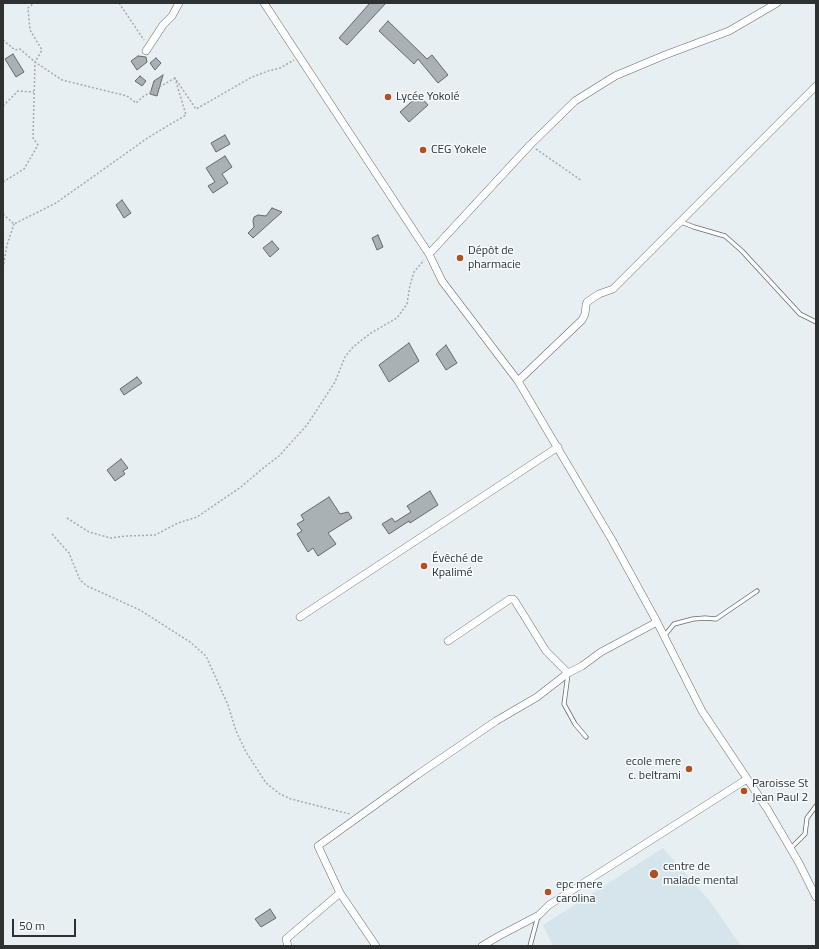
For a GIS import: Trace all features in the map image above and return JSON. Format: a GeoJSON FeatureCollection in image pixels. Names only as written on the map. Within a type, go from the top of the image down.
{"type":"FeatureCollection","features":[{"type":"Feature","properties":{"kind":"street"},"geometry":{"type":"LineString","coordinates":[[148,49],[162,25],[172,16],[179,3]]}},
{"type":"Feature","properties":{"kind":"street"},"geometry":{"type":"LineString","coordinates":[[264,3],[429,254],[442,281],[518,381],[612,540],[657,622],[702,711],[768,810],[816,898]]}},
{"type":"Feature","properties":{"kind":"street"},"geometry":{"type":"LineString","coordinates":[[429,254],[530,145],[575,101],[615,76],[728,31],[777,3]]}},
{"type":"Feature","properties":{"kind":"street"},"geometry":{"type":"LineString","coordinates":[[518,381],[582,320],[585,314],[587,302],[592,298],[613,289],[816,86]]}},
{"type":"Feature","properties":{"kind":"street"},"geometry":{"type":"LineString","coordinates":[[300,617],[558,447]]}},
{"type":"Feature","properties":{"kind":"street"},"geometry":{"type":"LineString","coordinates":[[448,641],[510,599],[513,599],[546,651],[568,673]]}},
{"type":"Feature","properties":{"kind":"street"},"geometry":{"type":"LineString","coordinates":[[376,946],[340,893],[318,846],[411,779],[483,730],[537,697],[568,673],[582,666],[601,652],[657,622]]}},
{"type":"Feature","properties":{"kind":"street"},"geometry":{"type":"LineString","coordinates":[[482,946],[539,914],[549,905],[748,779]]}},
{"type":"Feature","properties":{"kind":"street"},"geometry":{"type":"LineString","coordinates":[[288,946],[286,939],[340,893]]}},
{"type":"Feature","properties":{"kind":"lane"},"geometry":{"type":"LineString","coordinates":[[681,222],[725,236],[742,251],[800,314],[816,322]]}},
{"type":"Feature","properties":{"kind":"lane"},"geometry":{"type":"LineString","coordinates":[[664,636],[674,624],[693,619],[716,619],[757,590]]}},
{"type":"Feature","properties":{"kind":"lane"},"geometry":{"type":"LineString","coordinates":[[568,673],[564,704],[575,724],[586,737]]}},
{"type":"Feature","properties":{"kind":"lane"},"geometry":{"type":"LineString","coordinates":[[790,849],[805,834],[808,818],[816,806]]}},
{"type":"Feature","properties":{"kind":"lane"},"geometry":{"type":"LineString","coordinates":[[530,946],[539,914]]}},
{"type":"Feature","properties":{"kind":"path"},"geometry":{"type":"LineString","coordinates":[[3,182],[24,169],[38,145],[32,138],[36,62],[42,50],[30,30],[28,8],[34,3]]}},
{"type":"Feature","properties":{"kind":"path"},"geometry":{"type":"LineString","coordinates":[[119,3],[148,49]]}},
{"type":"Feature","properties":{"kind":"path"},"geometry":{"type":"LineString","coordinates":[[3,40],[15,50],[20,49],[62,80],[127,96],[136,104],[144,96],[175,78]]}},
{"type":"Feature","properties":{"kind":"path"},"geometry":{"type":"LineString","coordinates":[[175,78],[196,109],[252,77],[268,70],[280,68],[299,57]]}},
{"type":"Feature","properties":{"kind":"path"},"geometry":{"type":"LineString","coordinates":[[3,268],[7,245],[14,224],[56,203],[149,138],[186,115],[175,78]]}},
{"type":"Feature","properties":{"kind":"path"},"geometry":{"type":"LineString","coordinates":[[3,106],[18,91],[34,92]]}},
{"type":"Feature","properties":{"kind":"path"},"geometry":{"type":"LineString","coordinates":[[530,145],[582,181]]}},
{"type":"Feature","properties":{"kind":"path"},"geometry":{"type":"LineString","coordinates":[[3,214],[14,224]]}},
{"type":"Feature","properties":{"kind":"path"},"geometry":{"type":"LineString","coordinates":[[67,518],[89,532],[111,538],[155,534],[197,517],[241,487],[262,468],[279,456],[307,425],[335,382],[345,357],[353,347],[371,333],[397,318],[407,304],[414,272],[429,254]]}},
{"type":"Feature","properties":{"kind":"path"},"geometry":{"type":"LineString","coordinates":[[52,534],[69,553],[80,580],[87,586],[140,610],[190,642],[206,656],[228,705],[236,731],[246,752],[266,783],[280,794],[291,799],[350,814],[356,812]]}},
{"type":"Feature","properties":{"kind":"shaded area","name":"centre de malade mental"},"geometry":{"type":"Polygon","coordinates":[[[663,848],[709,900],[741,946],[553,946],[543,925],[663,848]]]}},
{"type":"Feature","properties":{"kind":"building"},"geometry":{"type":"Polygon","coordinates":[[[370,3],[386,3],[347,45],[339,38],[370,3]]]}},
{"type":"Feature","properties":{"kind":"building"},"geometry":{"type":"Polygon","coordinates":[[[388,21],[427,59],[432,55],[448,75],[438,83],[418,59],[414,64],[379,31],[388,21]]]}},
{"type":"Feature","properties":{"kind":"building"},"geometry":{"type":"Polygon","coordinates":[[[13,54],[24,72],[16,77],[5,59],[13,54]]]}},
{"type":"Feature","properties":{"kind":"building"},"geometry":{"type":"Polygon","coordinates":[[[138,56],[146,57],[147,62],[137,70],[131,61],[138,56]]]}},
{"type":"Feature","properties":{"kind":"building"},"geometry":{"type":"Polygon","coordinates":[[[156,58],[161,63],[155,70],[150,63],[156,58]]]}},
{"type":"Feature","properties":{"kind":"building"},"geometry":{"type":"Polygon","coordinates":[[[163,75],[157,96],[150,94],[154,81],[163,75]]]}},
{"type":"Feature","properties":{"kind":"building"},"geometry":{"type":"Polygon","coordinates":[[[140,76],[146,81],[142,86],[135,81],[140,76]]]}},
{"type":"Feature","properties":{"kind":"building"},"geometry":{"type":"Polygon","coordinates":[[[419,95],[428,105],[409,122],[400,112],[419,95]]]}},
{"type":"Feature","properties":{"kind":"building"},"geometry":{"type":"Polygon","coordinates":[[[225,135],[230,144],[216,152],[211,143],[225,135]]]}},
{"type":"Feature","properties":{"kind":"building"},"geometry":{"type":"Polygon","coordinates":[[[225,156],[232,167],[222,174],[228,183],[213,193],[208,186],[215,182],[206,168],[225,156]]]}},
{"type":"Feature","properties":{"kind":"building"},"geometry":{"type":"Polygon","coordinates":[[[122,200],[131,213],[124,218],[116,205],[122,200]]]}},
{"type":"Feature","properties":{"kind":"building"},"geometry":{"type":"Polygon","coordinates":[[[272,208],[282,212],[253,238],[248,233],[254,227],[254,217],[258,215],[266,216],[272,208]]]}},
{"type":"Feature","properties":{"kind":"building"},"geometry":{"type":"Polygon","coordinates":[[[378,235],[383,247],[377,250],[372,238],[378,235]]]}},
{"type":"Feature","properties":{"kind":"building"},"geometry":{"type":"Polygon","coordinates":[[[272,241],[279,249],[270,257],[263,248],[272,241]]]}},
{"type":"Feature","properties":{"kind":"building"},"geometry":{"type":"Polygon","coordinates":[[[409,343],[419,361],[389,382],[379,365],[409,343]]]}},
{"type":"Feature","properties":{"kind":"building"},"geometry":{"type":"Polygon","coordinates":[[[446,345],[457,363],[446,370],[436,354],[446,345]]]}},
{"type":"Feature","properties":{"kind":"building"},"geometry":{"type":"Polygon","coordinates":[[[137,377],[142,383],[124,395],[120,389],[137,377]]]}},
{"type":"Feature","properties":{"kind":"building"},"geometry":{"type":"Polygon","coordinates":[[[121,459],[128,468],[123,471],[125,474],[115,481],[107,470],[121,459]]]}},
{"type":"Feature","properties":{"kind":"building"},"geometry":{"type":"Polygon","coordinates":[[[430,491],[438,505],[410,523],[409,521],[389,534],[382,524],[392,518],[395,522],[411,512],[407,506],[430,491]]]}},
{"type":"Feature","properties":{"kind":"building"},"geometry":{"type":"Polygon","coordinates":[[[329,497],[340,514],[348,512],[352,518],[328,533],[336,544],[318,556],[313,548],[308,552],[297,534],[302,531],[297,524],[304,520],[301,515],[329,497]]]}},
{"type":"Feature","properties":{"kind":"building"},"geometry":{"type":"Polygon","coordinates":[[[270,909],[276,918],[261,927],[255,919],[270,909]]]}},
{"type":"Feature","properties":{"kind":"place","name":"Lycée Yokolé"},"geometry":{"type":"Point","coordinates":[388,97]}},
{"type":"Feature","properties":{"kind":"place","name":"CEG Yokele"},"geometry":{"type":"Point","coordinates":[423,150]}},
{"type":"Feature","properties":{"kind":"place","name":"Dépôt de pharmacie"},"geometry":{"type":"Point","coordinates":[460,258]}},
{"type":"Feature","properties":{"kind":"place","name":"Évêché de Kpalimé"},"geometry":{"type":"Point","coordinates":[424,566]}},
{"type":"Feature","properties":{"kind":"place","name":"ecole mere c. beltrami"},"geometry":{"type":"Point","coordinates":[689,769]}},
{"type":"Feature","properties":{"kind":"place","name":"Paroisse St Jean Paul 2"},"geometry":{"type":"Point","coordinates":[744,791]}},
{"type":"Feature","properties":{"kind":"place","name":"centre de malade mental"},"geometry":{"type":"Point","coordinates":[654,874]}},
{"type":"Feature","properties":{"kind":"place","name":"epc mere carolina"},"geometry":{"type":"Point","coordinates":[548,892]}}]}
